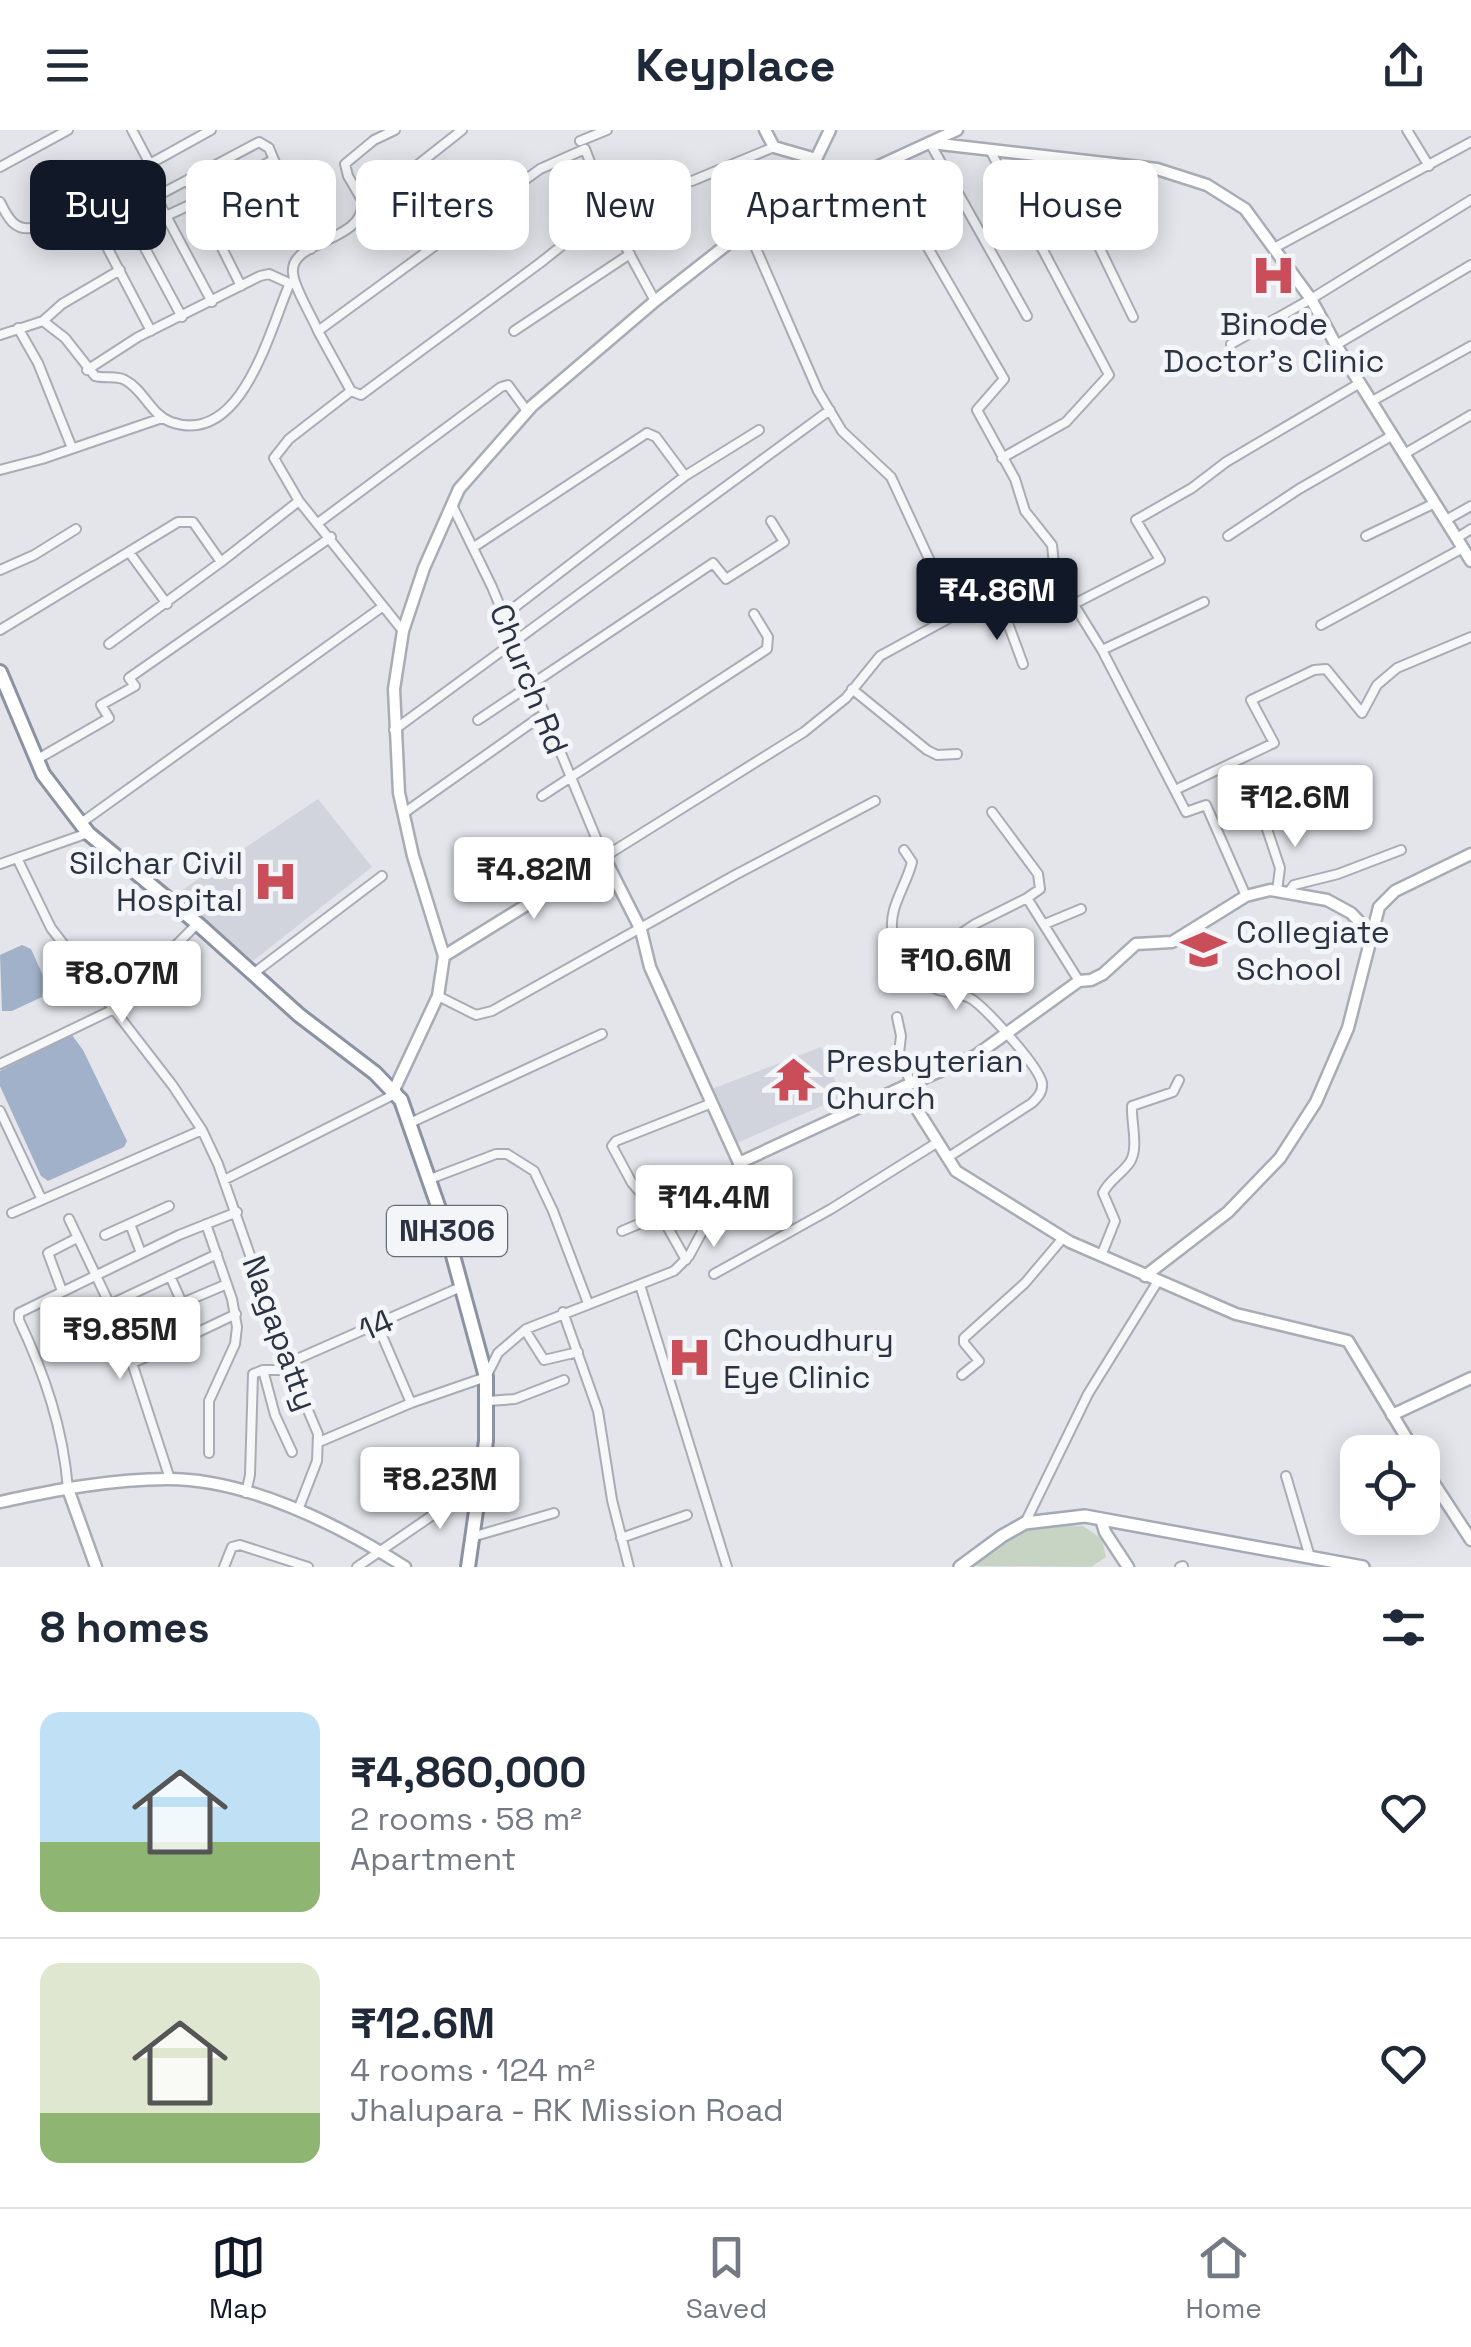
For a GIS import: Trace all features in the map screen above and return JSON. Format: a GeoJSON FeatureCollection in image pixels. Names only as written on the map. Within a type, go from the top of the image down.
{"type":"FeatureCollection","features":[{"type":"Feature","properties":{"kind":"highway","name":"NH306"},"geometry":{"type":"LineString","coordinates":[[0,672],[36,760],[84,829],[299,1015],[395,1091],[430,1179],[464,1286],[486,1377],[488,1401],[481,1482],[468,1567]]}},
{"type":"Feature","properties":{"kind":"main road"},"geometry":{"type":"LineString","coordinates":[[765,130],[774,148],[816,159],[830,130]]}},
{"type":"Feature","properties":{"kind":"main road"},"geometry":{"type":"LineString","coordinates":[[891,160],[953,131]]}},
{"type":"Feature","properties":{"kind":"main road"},"geometry":{"type":"LineString","coordinates":[[930,143],[1157,169],[1206,185],[1244,208],[1311,299],[1471,561]]}},
{"type":"Feature","properties":{"kind":"main road"},"geometry":{"type":"LineString","coordinates":[[395,1091],[438,996],[444,956],[404,813],[394,730],[394,690],[403,631],[424,568],[459,488],[528,411],[720,250]]}},
{"type":"Feature","properties":{"kind":"main road"},"geometry":{"type":"LineString","coordinates":[[1145,1276],[1228,1212],[1280,1158],[1316,1102],[1348,1028],[1379,907],[1395,890],[1471,854]]}},
{"type":"Feature","properties":{"kind":"main road"},"geometry":{"type":"LineString","coordinates":[[444,956],[604,858],[641,930],[650,967],[739,1163],[975,1056],[1079,981],[1103,974],[1136,944],[1172,942],[1186,936],[1246,896],[1282,892],[1326,900],[1351,913],[1372,935]]}},
{"type":"Feature","properties":{"kind":"main road"},"geometry":{"type":"LineString","coordinates":[[907,1086],[956,1172],[1063,1238],[1236,1314],[1348,1341],[1404,1435]]}},
{"type":"Feature","properties":{"kind":"main road"},"geometry":{"type":"LineString","coordinates":[[1392,1415],[1471,1378]]}},
{"type":"Feature","properties":{"kind":"main road"},"geometry":{"type":"LineString","coordinates":[[0,1502],[68,1489],[170,1479],[246,1493],[298,1510],[405,1567]]}},
{"type":"Feature","properties":{"kind":"main road"},"geometry":{"type":"LineString","coordinates":[[68,1489],[96,1567]]}},
{"type":"Feature","properties":{"kind":"main road"},"geometry":{"type":"LineString","coordinates":[[1440,1492],[1471,1540]]}},
{"type":"Feature","properties":{"kind":"main road"},"geometry":{"type":"LineString","coordinates":[[960,1567],[1025,1523],[1085,1516],[1296,1561],[1310,1557],[1363,1567]]}},
{"type":"Feature","properties":{"kind":"main road"},"geometry":{"type":"LineString","coordinates":[[1101,1518],[1104,1532],[1128,1567]]}},
{"type":"Feature","properties":{"kind":"street"},"geometry":{"type":"LineString","coordinates":[[0,167],[68,130]]}},
{"type":"Feature","properties":{"kind":"street"},"geometry":{"type":"LineString","coordinates":[[132,130],[148,160]]}},
{"type":"Feature","properties":{"kind":"street"},"geometry":{"type":"LineString","coordinates":[[157,160],[211,130]]}},
{"type":"Feature","properties":{"kind":"street"},"geometry":{"type":"LineString","coordinates":[[356,191],[345,164],[374,140],[395,130]]}},
{"type":"Feature","properties":{"kind":"street"},"geometry":{"type":"LineString","coordinates":[[424,160],[462,130]]}},
{"type":"Feature","properties":{"kind":"street"},"geometry":{"type":"LineString","coordinates":[[574,130],[588,160]]}},
{"type":"Feature","properties":{"kind":"street"},"geometry":{"type":"LineString","coordinates":[[318,332],[540,168],[607,130]]}},
{"type":"Feature","properties":{"kind":"street"},"geometry":{"type":"LineString","coordinates":[[1406,130],[1429,166]]}},
{"type":"Feature","properties":{"kind":"street"},"geometry":{"type":"LineString","coordinates":[[225,160],[259,142],[266,144],[274,160]]}},
{"type":"Feature","properties":{"kind":"street"},"geometry":{"type":"LineString","coordinates":[[1274,248],[1471,142]]}},
{"type":"Feature","properties":{"kind":"street"},"geometry":{"type":"LineString","coordinates":[[930,143],[1028,316]]}},
{"type":"Feature","properties":{"kind":"street"},"geometry":{"type":"LineString","coordinates":[[692,181],[774,148]]}},
{"type":"Feature","properties":{"kind":"street"},"geometry":{"type":"LineString","coordinates":[[990,150],[1109,375],[1066,422],[1002,458]]}},
{"type":"Feature","properties":{"kind":"street"},"geometry":{"type":"LineString","coordinates":[[1049,156],[1059,164],[1134,318]]}},
{"type":"Feature","properties":{"kind":"street"},"geometry":{"type":"LineString","coordinates":[[1231,344],[1471,200]]}},
{"type":"Feature","properties":{"kind":"street"},"geometry":{"type":"LineString","coordinates":[[0,202],[13,224],[30,228]]}},
{"type":"Feature","properties":{"kind":"street"},"geometry":{"type":"LineString","coordinates":[[186,206],[166,216],[212,302]]}},
{"type":"Feature","properties":{"kind":"street"},"geometry":{"type":"LineString","coordinates":[[336,236],[356,220]]}},
{"type":"Feature","properties":{"kind":"street"},"geometry":{"type":"LineString","coordinates":[[109,250],[151,331]]}},
{"type":"Feature","properties":{"kind":"street"},"geometry":{"type":"LineString","coordinates":[[146,250],[182,317]]}},
{"type":"Feature","properties":{"kind":"street"},"geometry":{"type":"LineString","coordinates":[[222,250],[241,286]]}},
{"type":"Feature","properties":{"kind":"street"},"geometry":{"type":"LineString","coordinates":[[43,321],[65,338],[100,378],[123,378],[162,418],[174,424],[213,422],[230,410],[254,366],[290,283],[296,256],[304,250]]}},
{"type":"Feature","properties":{"kind":"street"},"geometry":{"type":"LineString","coordinates":[[90,368],[151,331],[260,276],[274,275],[290,283],[351,391],[358,396],[556,250]]}},
{"type":"Feature","properties":{"kind":"street"},"geometry":{"type":"LineString","coordinates":[[628,250],[656,301]]}},
{"type":"Feature","properties":{"kind":"street"},"geometry":{"type":"LineString","coordinates":[[757,250],[830,410],[854,444],[891,477],[955,615]]}},
{"type":"Feature","properties":{"kind":"street"},"geometry":{"type":"LineString","coordinates":[[929,250],[1004,379],[977,410],[1015,478],[1025,511],[1052,545],[1054,574],[1102,650],[1186,812],[1206,804],[1246,896]]}},
{"type":"Feature","properties":{"kind":"street"},"geometry":{"type":"LineString","coordinates":[[514,331],[630,254]]}},
{"type":"Feature","properties":{"kind":"street"},"geometry":{"type":"LineString","coordinates":[[1336,345],[1471,265]]}},
{"type":"Feature","properties":{"kind":"street"},"geometry":{"type":"LineString","coordinates":[[0,335],[43,321],[62,304],[120,270]]}},
{"type":"Feature","properties":{"kind":"street"},"geometry":{"type":"LineString","coordinates":[[18,328],[38,363],[72,448]]}},
{"type":"Feature","properties":{"kind":"street"},"geometry":{"type":"LineString","coordinates":[[1374,400],[1471,346]]}},
{"type":"Feature","properties":{"kind":"street"},"geometry":{"type":"LineString","coordinates":[[1074,604],[1160,560],[1136,520],[1360,383]]}},
{"type":"Feature","properties":{"kind":"street"},"geometry":{"type":"LineString","coordinates":[[318,523],[501,387],[508,385],[514,389],[528,411]]}},
{"type":"Feature","properties":{"kind":"street"},"geometry":{"type":"LineString","coordinates":[[351,391],[274,454],[299,501],[403,631]]}},
{"type":"Feature","properties":{"kind":"street"},"geometry":{"type":"LineString","coordinates":[[394,730],[830,410]]}},
{"type":"Feature","properties":{"kind":"street"},"geometry":{"type":"LineString","coordinates":[[1406,454],[1471,415]]}},
{"type":"Feature","properties":{"kind":"street"},"geometry":{"type":"LineString","coordinates":[[0,470],[162,418]]}},
{"type":"Feature","properties":{"kind":"street"},"geometry":{"type":"LineString","coordinates":[[502,617],[685,476],[759,430]]}},
{"type":"Feature","properties":{"kind":"street"},"geometry":{"type":"LineString","coordinates":[[474,548],[646,433],[656,437],[685,476]]}},
{"type":"Feature","properties":{"kind":"street"},"geometry":{"type":"LineString","coordinates":[[1228,536],[1299,489],[1393,435]]}},
{"type":"Feature","properties":{"kind":"street"},"geometry":{"type":"LineString","coordinates":[[109,644],[299,501]]}},
{"type":"Feature","properties":{"kind":"street","name":"Church Rd"},"geometry":{"type":"LineString","coordinates":[[451,503],[474,548],[604,858]]}},
{"type":"Feature","properties":{"kind":"street"},"geometry":{"type":"LineString","coordinates":[[1366,536],[1435,503]]}},
{"type":"Feature","properties":{"kind":"street"},"geometry":{"type":"LineString","coordinates":[[1446,520],[1471,506]]}},
{"type":"Feature","properties":{"kind":"street"},"geometry":{"type":"LineString","coordinates":[[0,630],[178,522],[190,520],[221,562]]}},
{"type":"Feature","properties":{"kind":"street"},"geometry":{"type":"LineString","coordinates":[[478,720],[714,563],[726,579],[784,542],[771,521]]}},
{"type":"Feature","properties":{"kind":"street"},"geometry":{"type":"LineString","coordinates":[[0,570],[76,529]]}},
{"type":"Feature","properties":{"kind":"street"},"geometry":{"type":"LineString","coordinates":[[1320,625],[1460,543],[1471,529]]}},
{"type":"Feature","properties":{"kind":"street"},"geometry":{"type":"LineString","coordinates":[[36,760],[109,718],[101,705],[135,686],[128,678],[331,538]]}},
{"type":"Feature","properties":{"kind":"street"},"geometry":{"type":"LineString","coordinates":[[129,552],[166,604]]}},
{"type":"Feature","properties":{"kind":"street"},"geometry":{"type":"LineString","coordinates":[[1003,610],[1054,574]]}},
{"type":"Feature","properties":{"kind":"street"},"geometry":{"type":"LineString","coordinates":[[604,858],[804,732],[846,698],[880,656],[955,615],[989,600],[996,601],[1023,664]]}},
{"type":"Feature","properties":{"kind":"street"},"geometry":{"type":"LineString","coordinates":[[1102,650],[1204,602]]}},
{"type":"Feature","properties":{"kind":"street"},"geometry":{"type":"LineString","coordinates":[[0,864],[84,829],[382,607]]}},
{"type":"Feature","properties":{"kind":"street"},"geometry":{"type":"LineString","coordinates":[[542,796],[767,648],[768,637],[754,614]]}},
{"type":"Feature","properties":{"kind":"street"},"geometry":{"type":"LineString","coordinates":[[1175,790],[1274,743],[1252,700],[1314,670],[1326,669],[1362,713],[1378,686],[1397,668],[1471,638]]}},
{"type":"Feature","properties":{"kind":"street"},"geometry":{"type":"LineString","coordinates":[[852,689],[927,750],[945,756],[957,754]]}},
{"type":"Feature","properties":{"kind":"street"},"geometry":{"type":"LineString","coordinates":[[404,813],[544,714]]}},
{"type":"Feature","properties":{"kind":"street"},"geometry":{"type":"LineString","coordinates":[[438,996],[481,1016],[750,866],[876,801]]}},
{"type":"Feature","properties":{"kind":"street"},"geometry":{"type":"LineString","coordinates":[[912,968],[975,924],[1040,889],[1042,882],[992,812]]}},
{"type":"Feature","properties":{"kind":"street"},"geometry":{"type":"LineString","coordinates":[[1262,814],[1280,868],[1282,892],[1401,850]]}},
{"type":"Feature","properties":{"kind":"street"},"geometry":{"type":"LineString","coordinates":[[904,850],[912,862],[891,918],[894,940],[912,968],[935,988],[970,997],[1034,1068],[1042,1090],[1032,1102],[948,1158]]}},
{"type":"Feature","properties":{"kind":"street","name":"Nagapatty"},"geometry":{"type":"LineString","coordinates":[[17,858],[51,928],[173,1086],[202,1130],[224,1180],[320,1442],[298,1510]]}},
{"type":"Feature","properties":{"kind":"street"},"geometry":{"type":"LineString","coordinates":[[254,973],[382,876]]}},
{"type":"Feature","properties":{"kind":"street"},"geometry":{"type":"LineString","coordinates":[[1027,898],[1079,981]]}},
{"type":"Feature","properties":{"kind":"street"},"geometry":{"type":"LineString","coordinates":[[1045,924],[1081,909]]}},
{"type":"Feature","properties":{"kind":"street"},"geometry":{"type":"LineString","coordinates":[[0,1064],[112,1010],[198,924]]}},
{"type":"Feature","properties":{"kind":"street"},"geometry":{"type":"LineString","coordinates":[[897,1017],[899,1053],[907,1086]]}},
{"type":"Feature","properties":{"kind":"street"},"geometry":{"type":"LineString","coordinates":[[410,1123],[602,1034]]}},
{"type":"Feature","properties":{"kind":"street"},"geometry":{"type":"LineString","coordinates":[[1102,1256],[1114,1222],[1103,1194],[1134,1152],[1132,1106],[1173,1092],[1180,1080]]}},
{"type":"Feature","properties":{"kind":"street"},"geometry":{"type":"LineString","coordinates":[[224,1180],[395,1091]]}},
{"type":"Feature","properties":{"kind":"street"},"geometry":{"type":"LineString","coordinates":[[686,1260],[660,1214],[632,1183],[613,1143],[712,1104]]}},
{"type":"Feature","properties":{"kind":"street"},"geometry":{"type":"LineString","coordinates":[[0,1111],[42,1200]]}},
{"type":"Feature","properties":{"kind":"street"},"geometry":{"type":"LineString","coordinates":[[12,1213],[202,1130]]}},
{"type":"Feature","properties":{"kind":"street"},"geometry":{"type":"LineString","coordinates":[[0,1139],[11,1134]]}},
{"type":"Feature","properties":{"kind":"street"},"geometry":{"type":"LineString","coordinates":[[714,1274],[832,1210],[938,1142]]}},
{"type":"Feature","properties":{"kind":"street"},"geometry":{"type":"LineString","coordinates":[[430,1179],[496,1154],[508,1154],[530,1166],[545,1191],[588,1302]]}},
{"type":"Feature","properties":{"kind":"street"},"geometry":{"type":"LineString","coordinates":[[320,1442],[411,1403],[486,1377],[498,1353],[524,1330],[674,1271],[686,1260],[739,1163]]}},
{"type":"Feature","properties":{"kind":"street"},"geometry":{"type":"LineString","coordinates":[[106,1236],[170,1206]]}},
{"type":"Feature","properties":{"kind":"street"},"geometry":{"type":"LineString","coordinates":[[68,1489],[58,1420],[18,1316],[25,1308],[94,1275],[236,1212]]}},
{"type":"Feature","properties":{"kind":"street"},"geometry":{"type":"LineString","coordinates":[[622,1231],[660,1214]]}},
{"type":"Feature","properties":{"kind":"street"},"geometry":{"type":"LineString","coordinates":[[70,1219],[133,1363],[170,1479]]}},
{"type":"Feature","properties":{"kind":"street"},"geometry":{"type":"LineString","coordinates":[[130,1224],[141,1253]]}},
{"type":"Feature","properties":{"kind":"street"},"geometry":{"type":"LineString","coordinates":[[206,1224],[236,1314],[235,1344],[209,1401],[209,1453]]}},
{"type":"Feature","properties":{"kind":"street"},"geometry":{"type":"LineString","coordinates":[[62,1291],[48,1253],[77,1238]]}},
{"type":"Feature","properties":{"kind":"street"},"geometry":{"type":"LineString","coordinates":[[962,1374],[979,1361],[964,1338],[1025,1283],[1063,1238]]}},
{"type":"Feature","properties":{"kind":"street"},"geometry":{"type":"LineString","coordinates":[[110,1305],[216,1254]]}},
{"type":"Feature","properties":{"kind":"street"},"geometry":{"type":"LineString","coordinates":[[170,1276],[182,1303]]}},
{"type":"Feature","properties":{"kind":"street"},"geometry":{"type":"LineString","coordinates":[[1025,1523],[1088,1394],[1158,1282]]}},
{"type":"Feature","properties":{"kind":"street"},"geometry":{"type":"LineString","coordinates":[[147,1318],[227,1284]]}},
{"type":"Feature","properties":{"kind":"street"},"geometry":{"type":"LineString","coordinates":[[640,1285],[727,1567]]}},
{"type":"Feature","properties":{"kind":"street","name":"14"},"geometry":{"type":"LineString","coordinates":[[290,1366],[464,1286]]}},
{"type":"Feature","properties":{"kind":"street"},"geometry":{"type":"LineString","coordinates":[[563,1312],[600,1418],[629,1567]]}},
{"type":"Feature","properties":{"kind":"street"},"geometry":{"type":"LineString","coordinates":[[133,1363],[236,1314]]}},
{"type":"Feature","properties":{"kind":"street"},"geometry":{"type":"LineString","coordinates":[[377,1324],[411,1403]]}},
{"type":"Feature","properties":{"kind":"street"},"geometry":{"type":"LineString","coordinates":[[524,1330],[544,1360],[578,1352]]}},
{"type":"Feature","properties":{"kind":"street"},"geometry":{"type":"LineString","coordinates":[[246,1493],[250,1475],[252,1379],[255,1372],[290,1366]]}},
{"type":"Feature","properties":{"kind":"street"},"geometry":{"type":"LineString","coordinates":[[263,1370],[275,1415],[292,1452]]}},
{"type":"Feature","properties":{"kind":"street"},"geometry":{"type":"LineString","coordinates":[[488,1401],[514,1399],[564,1380]]}},
{"type":"Feature","properties":{"kind":"street"},"geometry":{"type":"LineString","coordinates":[[1286,1476],[1310,1557]]}},
{"type":"Feature","properties":{"kind":"street"},"geometry":{"type":"LineString","coordinates":[[358,1567],[481,1482]]}},
{"type":"Feature","properties":{"kind":"street"},"geometry":{"type":"LineString","coordinates":[[472,1537],[554,1513]]}},
{"type":"Feature","properties":{"kind":"street"},"geometry":{"type":"LineString","coordinates":[[622,1538],[687,1514]]}},
{"type":"Feature","properties":{"kind":"street"},"geometry":{"type":"LineString","coordinates":[[224,1567],[236,1544],[308,1567]]}},
{"type":"Feature","properties":{"kind":"shaded area","name":"Silchar Civil Hospital"},"geometry":{"type":"Polygon","coordinates":[[[318,799],[372,867],[253,961],[176,894],[318,799]]]}},
{"type":"Feature","properties":{"kind":"shaded area"},"geometry":{"type":"Polygon","coordinates":[[[821,1047],[842,1097],[728,1147],[709,1090],[821,1047]]]}},
{"type":"Feature","properties":{"kind":"green space"},"geometry":{"type":"Polygon","coordinates":[[[1041,1524],[1083,1526],[1102,1539],[1106,1557],[1091,1567],[972,1566],[1003,1539],[1041,1524]]]}},
{"type":"Feature","properties":{"kind":"water"},"geometry":{"type":"Polygon","coordinates":[[[22,945],[31,949],[45,980],[42,997],[12,1011],[2,1011],[0,955],[22,945]]]}},
{"type":"Feature","properties":{"kind":"water"},"geometry":{"type":"Polygon","coordinates":[[[72,1035],[127,1141],[124,1147],[48,1181],[41,1176],[0,1086],[0,1071],[72,1035]]]}},
{"type":"Feature","properties":{"kind":"place","name":"Binode Doctor's Clinic"},"geometry":{"type":"Point","coordinates":[1274,276]}},
{"type":"Feature","properties":{"kind":"place","name":"Silchar Civil Hospital"},"geometry":{"type":"Point","coordinates":[276,881]}},
{"type":"Feature","properties":{"kind":"place","name":"Collegiate School"},"geometry":{"type":"Point","coordinates":[1203,950]}},
{"type":"Feature","properties":{"kind":"place","name":"Presbyterian Church"},"geometry":{"type":"Point","coordinates":[793,1079]}},
{"type":"Feature","properties":{"kind":"place","name":"Choudhury Eye Clinic"},"geometry":{"type":"Point","coordinates":[690,1358]}}]}
